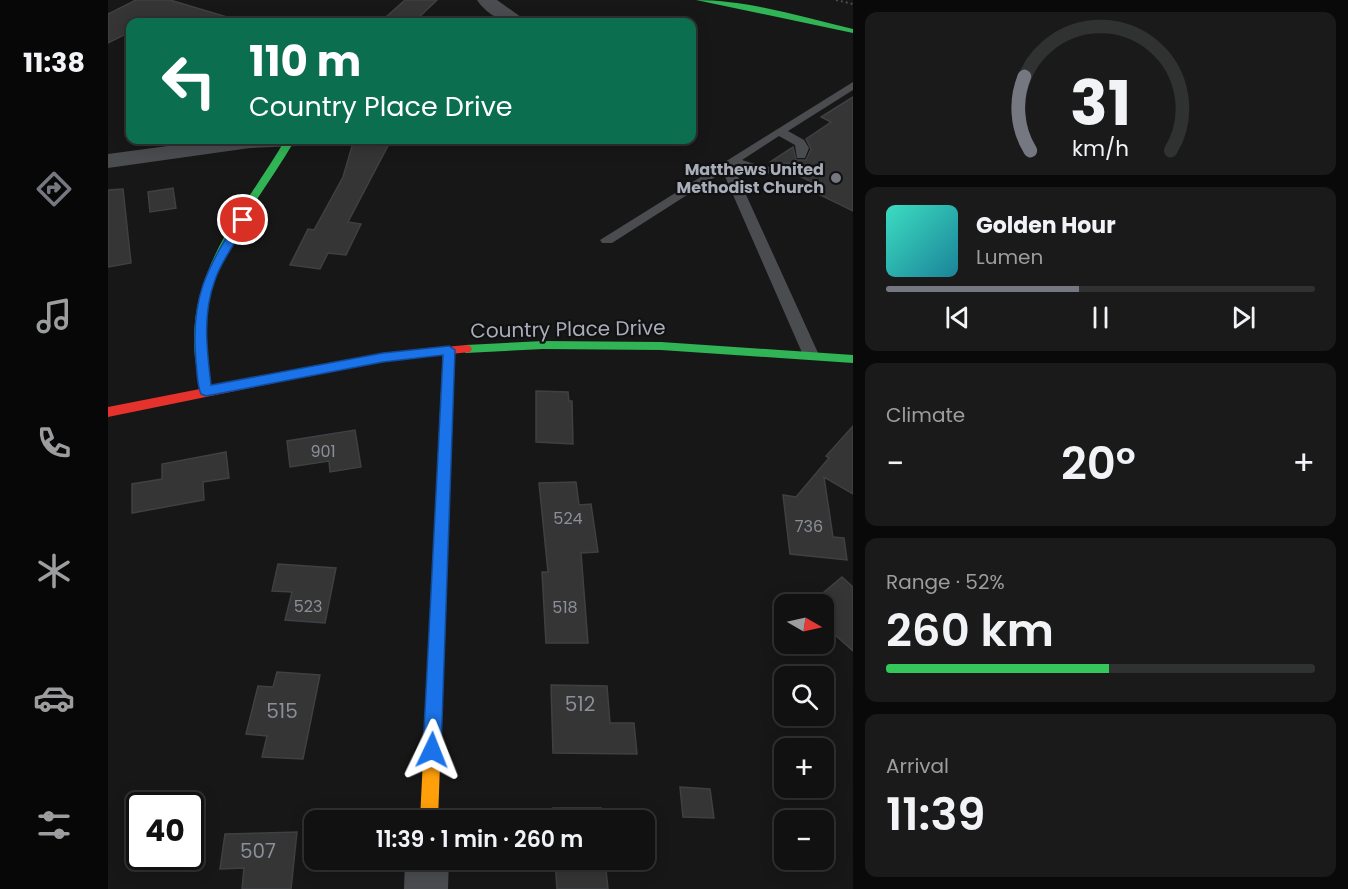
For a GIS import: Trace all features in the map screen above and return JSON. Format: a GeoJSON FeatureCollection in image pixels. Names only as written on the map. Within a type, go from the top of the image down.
{"type":"FeatureCollection","features":[{"type":"Feature","properties":{"kind":"street"},"geometry":{"type":"LineString","coordinates":[[486,0],[495,9],[511,18]]}},
{"type":"Feature","properties":{"kind":"street"},"geometry":{"type":"LineString","coordinates":[[700,0],[776,13],[853,31]]}},
{"type":"Feature","properties":{"kind":"street"},"geometry":{"type":"LineString","coordinates":[[764,0],[853,19]]}},
{"type":"Feature","properties":{"kind":"street"},"geometry":{"type":"LineString","coordinates":[[108,161],[229,144]]}},
{"type":"Feature","properties":{"kind":"street"},"geometry":{"type":"LineString","coordinates":[[206,391],[200,335],[201,310],[209,279],[288,144]]}},
{"type":"Feature","properties":{"kind":"street","name":"Country Place Drive"},"geometry":{"type":"LineString","coordinates":[[108,412],[383,357],[449,350],[543,345],[661,346],[853,359]]}},
{"type":"Feature","properties":{"kind":"street"},"geometry":{"type":"LineString","coordinates":[[429,810],[449,350]]}},
{"type":"Feature","properties":{"kind":"street"},"geometry":{"type":"LineString","coordinates":[[426,889],[427,870]]}},
{"type":"Feature","properties":{"kind":"lane"},"geometry":{"type":"LineString","coordinates":[[607,240],[853,86]]}},
{"type":"Feature","properties":{"kind":"lane"},"geometry":{"type":"LineString","coordinates":[[780,132],[800,142],[803,148],[801,154]]}},
{"type":"Feature","properties":{"kind":"lane"},"geometry":{"type":"LineString","coordinates":[[730,163],[771,172],[783,168]]}},
{"type":"Feature","properties":{"kind":"lane"},"geometry":{"type":"LineString","coordinates":[[730,163],[811,355]]}},
{"type":"Feature","properties":{"kind":"path"},"geometry":{"type":"LineString","coordinates":[[836,0],[853,4]]}},
{"type":"Feature","properties":{"kind":"building"},"geometry":{"type":"Polygon","coordinates":[[[136,0],[170,0],[227,17],[126,18],[126,34],[108,43],[108,14],[136,0]]]}},
{"type":"Feature","properties":{"kind":"building"},"geometry":{"type":"Polygon","coordinates":[[[405,0],[437,0],[418,18],[386,17],[405,0]]]}},
{"type":"Feature","properties":{"kind":"building"},"geometry":{"type":"Polygon","coordinates":[[[853,97],[853,211],[810,190],[818,185],[789,171],[789,163],[770,162],[793,147],[796,160],[806,160],[811,149],[806,139],[831,122],[821,117],[853,97]]]}},
{"type":"Feature","properties":{"kind":"building"},"geometry":{"type":"Polygon","coordinates":[[[353,144],[389,144],[348,222],[361,224],[346,255],[328,253],[320,269],[290,265],[308,229],[314,230],[343,177],[353,144]]]}},
{"type":"Feature","properties":{"kind":"building"},"geometry":{"type":"Polygon","coordinates":[[[173,188],[176,208],[150,212],[148,192],[173,188]]]}},
{"type":"Feature","properties":{"kind":"building"},"geometry":{"type":"Polygon","coordinates":[[[123,189],[131,263],[108,267],[108,190],[123,189]]]}},
{"type":"Feature","properties":{"kind":"building"},"geometry":{"type":"Polygon","coordinates":[[[536,391],[568,392],[569,401],[572,401],[573,444],[536,442],[536,391]]]}},
{"type":"Feature","properties":{"kind":"building"},"geometry":{"type":"Polygon","coordinates":[[[853,426],[853,494],[824,477],[833,537],[844,538],[847,560],[790,554],[783,495],[796,497],[829,458],[826,456],[853,426]]]}},
{"type":"Feature","properties":{"kind":"building"},"geometry":{"type":"Polygon","coordinates":[[[355,430],[361,467],[330,472],[329,461],[290,467],[287,441],[355,430]]]}},
{"type":"Feature","properties":{"kind":"building"},"geometry":{"type":"Polygon","coordinates":[[[226,452],[229,478],[203,482],[204,500],[132,513],[132,484],[162,479],[162,464],[226,452]]]}},
{"type":"Feature","properties":{"kind":"building"},"geometry":{"type":"Polygon","coordinates":[[[576,482],[579,505],[591,504],[598,552],[581,553],[588,643],[546,643],[542,572],[548,572],[539,483],[576,482]]]}},
{"type":"Feature","properties":{"kind":"building"},"geometry":{"type":"Polygon","coordinates":[[[278,564],[336,568],[325,623],[285,620],[292,592],[272,591],[278,564]]]}},
{"type":"Feature","properties":{"kind":"building"},"geometry":{"type":"Polygon","coordinates":[[[842,577],[853,587],[853,651],[834,634],[834,594],[824,594],[842,577]]]}},
{"type":"Feature","properties":{"kind":"building"},"geometry":{"type":"Polygon","coordinates":[[[277,672],[320,675],[303,759],[262,757],[267,736],[246,734],[258,686],[273,687],[277,672]]]}},
{"type":"Feature","properties":{"kind":"building"},"geometry":{"type":"Polygon","coordinates":[[[551,685],[607,686],[610,723],[634,723],[637,754],[553,753],[551,685]]]}},
{"type":"Feature","properties":{"kind":"building"},"geometry":{"type":"Polygon","coordinates":[[[680,787],[710,789],[714,818],[683,817],[680,787]]]}},
{"type":"Feature","properties":{"kind":"building"},"geometry":{"type":"Polygon","coordinates":[[[553,808],[601,808],[601,810],[553,810],[553,808]]]}},
{"type":"Feature","properties":{"kind":"building"},"geometry":{"type":"Polygon","coordinates":[[[297,832],[291,889],[242,889],[244,868],[220,869],[225,834],[297,832]]]}},
{"type":"Feature","properties":{"kind":"building"},"geometry":{"type":"Polygon","coordinates":[[[556,870],[606,870],[608,889],[557,889],[556,870]]]}},
{"type":"Feature","properties":{"kind":"traffic: fast"},"geometry":{"type":"LineString","coordinates":[[700,0],[776,13],[853,31]]}},
{"type":"Feature","properties":{"kind":"traffic: fast"},"geometry":{"type":"LineString","coordinates":[[206,391],[200,332],[201,312],[206,290],[214,267],[237,223],[288,144]]}},
{"type":"Feature","properties":{"kind":"traffic: fast"},"geometry":{"type":"LineString","coordinates":[[466,349],[543,345],[661,346],[853,359]]}},
{"type":"Feature","properties":{"kind":"traffic: slow"},"geometry":{"type":"LineString","coordinates":[[429,810],[449,350]]}},
{"type":"Feature","properties":{"kind":"traffic: jam"},"geometry":{"type":"LineString","coordinates":[[108,412],[383,357],[466,349]]}},
{"type":"Feature","properties":{"kind":"place","name":"Matthews United Methodist Church"},"geometry":{"type":"Point","coordinates":[836,178]}},
{"type":"Feature","properties":{"kind":"route"},"geometry":{"type":"LineString","coordinates":[[243,220],[209,279],[201,310],[200,335],[206,391],[383,357],[449,350],[432,750]]}}]}
